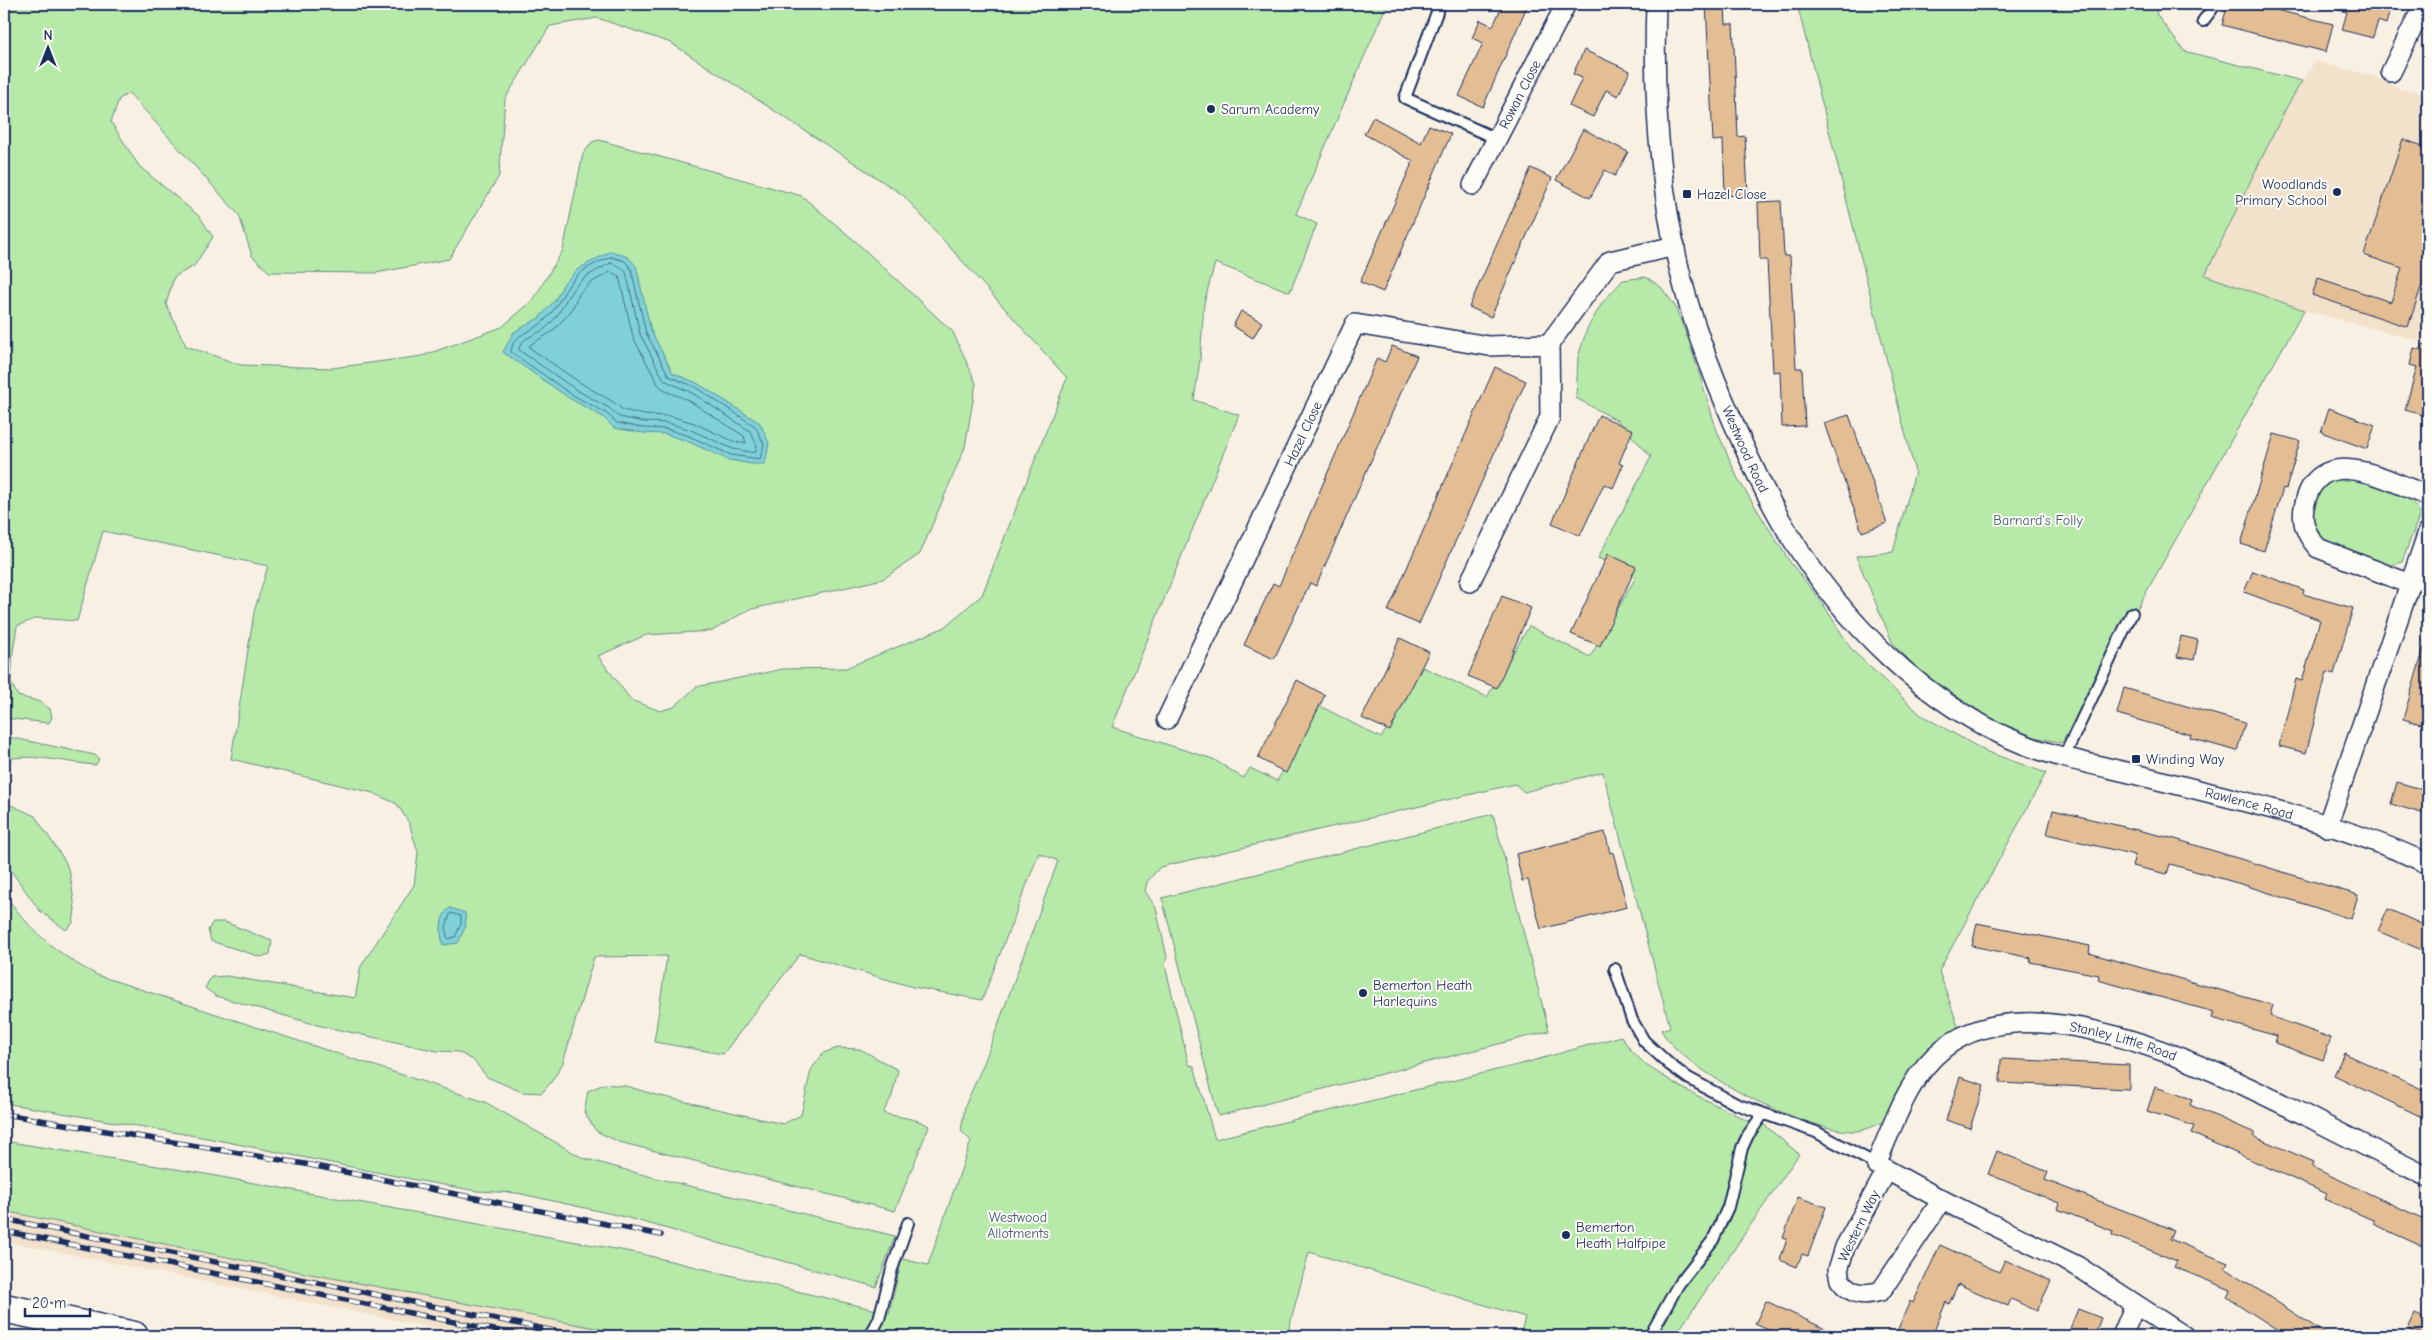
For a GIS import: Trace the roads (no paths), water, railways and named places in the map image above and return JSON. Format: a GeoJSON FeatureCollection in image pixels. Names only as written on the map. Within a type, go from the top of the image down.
{"type":"FeatureCollection","features":[{"type":"Feature","properties":{"kind":"highway"},"geometry":{"type":"LineString","coordinates":[[4,1308],[134,1336]]}},
{"type":"Feature","properties":{"kind":"street","name":"Rowan Close"},"geometry":{"type":"LineString","coordinates":[[1473,185],[1566,4]]}},
{"type":"Feature","properties":{"kind":"street","name":"Westwood Road"},"geometry":{"type":"LineString","coordinates":[[1656,4],[1656,90],[1662,157],[1675,246],[1697,330],[1748,455],[1789,534],[1836,600],[1883,651],[1955,708],[1990,730],[2025,745],[2064,757]]}},
{"type":"Feature","properties":{"kind":"street"},"geometry":{"type":"LineString","coordinates":[[2391,72],[2424,4]]}},
{"type":"Feature","properties":{"kind":"street"},"geometry":{"type":"LineString","coordinates":[[1470,582],[1550,417],[1549,344],[1610,261],[1675,246]]}},
{"type":"Feature","properties":{"kind":"street","name":"Hazel Close"},"geometry":{"type":"LineString","coordinates":[[1167,719],[1355,324],[1489,346],[1549,344]]}},
{"type":"Feature","properties":{"kind":"street"},"geometry":{"type":"LineString","coordinates":[[2410,584],[2318,548],[2307,536],[2303,520],[2305,503],[2312,486],[2324,474],[2339,468],[2355,469],[2428,496]]}},
{"type":"Feature","properties":{"kind":"street"},"geometry":{"type":"LineString","coordinates":[[2327,827],[2427,539]]}},
{"type":"Feature","properties":{"kind":"street","name":"Rawlence Road"},"geometry":{"type":"LineString","coordinates":[[2064,757],[2230,798],[2382,844],[2428,864]]}},
{"type":"Feature","properties":{"kind":"street","name":"Stanley Little Road"},"geometry":{"type":"LineString","coordinates":[[1882,1167],[1912,1085],[1930,1059],[1945,1047],[1978,1031],[2016,1024],[2036,1024],[2062,1026],[2136,1041],[2183,1057],[2428,1177]]}},
{"type":"Feature","properties":{"kind":"street"},"geometry":{"type":"LineString","coordinates":[[1882,1167],[1942,1200],[2077,1266],[2184,1336]]}},
{"type":"Feature","properties":{"kind":"street","name":"Western Way"},"geometry":{"type":"LineString","coordinates":[[1882,1167],[1840,1260],[1840,1280],[1852,1291],[1861,1294],[1871,1294],[1881,1290],[1942,1200]]}},
{"type":"Feature","properties":{"kind":"street"},"geometry":{"type":"LineString","coordinates":[[2122,1336],[2135,1305]]}},
{"type":"Feature","properties":{"kind":"lane"},"geometry":{"type":"LineString","coordinates":[[1440,4],[1405,98],[1497,139]]}},
{"type":"Feature","properties":{"kind":"lane"},"geometry":{"type":"LineString","coordinates":[[2203,21],[2216,4]]}},
{"type":"Feature","properties":{"kind":"lane"},"geometry":{"type":"LineString","coordinates":[[2064,757],[2132,613]]}},
{"type":"Feature","properties":{"kind":"lane"},"geometry":{"type":"LineString","coordinates":[[1615,969],[1632,1020],[1644,1041],[1656,1055],[1710,1091],[1764,1114],[1816,1132],[1882,1167]]}},
{"type":"Feature","properties":{"kind":"lane"},"geometry":{"type":"LineString","coordinates":[[1650,1336],[1678,1286],[1713,1240],[1728,1206],[1742,1148],[1748,1135],[1764,1114]]}},
{"type":"Feature","properties":{"kind":"lane"},"geometry":{"type":"LineString","coordinates":[[870,1336],[879,1319],[892,1269],[908,1222]]}},
{"type":"Feature","properties":{"kind":"water"},"geometry":{"type":"Polygon","coordinates":[[[611,251],[628,257],[636,266],[651,331],[673,373],[697,383],[760,423],[769,443],[765,464],[729,460],[687,441],[665,434],[643,433],[614,428],[603,417],[569,398],[503,352],[514,332],[539,318],[555,300],[564,283],[578,269],[611,251]]]}},
{"type":"Feature","properties":{"kind":"water"},"geometry":{"type":"Polygon","coordinates":[[[450,908],[465,913],[466,925],[458,943],[443,945],[441,935],[442,920],[446,911],[450,908]]]}},
{"type":"Feature","properties":{"kind":"railway"},"geometry":{"type":"LineString","coordinates":[[4,1114],[305,1164],[661,1235]]}},
{"type":"Feature","properties":{"kind":"railway"},"geometry":{"type":"LineString","coordinates":[[4,1219],[579,1336]]}},
{"type":"Feature","properties":{"kind":"railway"},"geometry":{"type":"LineString","coordinates":[[4,1231],[524,1336]]}},
{"type":"Feature","properties":{"kind":"place","name":"Sarum Academy"},"geometry":{"type":"Point","coordinates":[1211,109]}},
{"type":"Feature","properties":{"kind":"place","name":"Woodlands Primary School"},"geometry":{"type":"Point","coordinates":[2337,192]}},
{"type":"Feature","properties":{"kind":"place","name":"Hazel Close"},"geometry":{"type":"Point","coordinates":[1687,194]}},
{"type":"Feature","properties":{"kind":"place","name":"Winding Way"},"geometry":{"type":"Point","coordinates":[2136,759]}},
{"type":"Feature","properties":{"kind":"place","name":"Bemerton Heath Harlequins"},"geometry":{"type":"Point","coordinates":[1363,993]}},
{"type":"Feature","properties":{"kind":"place","name":"Bemerton Heath Halfpipe"},"geometry":{"type":"Point","coordinates":[1566,1235]}},
{"type":"Feature","properties":{"kind":"park label","name":"Barnard's Folly"},"geometry":{"type":"Point","coordinates":[2038,520]}},
{"type":"Feature","properties":{"kind":"park label","name":"Westwood Allotments"},"geometry":{"type":"Point","coordinates":[1018,1226]}}]}
